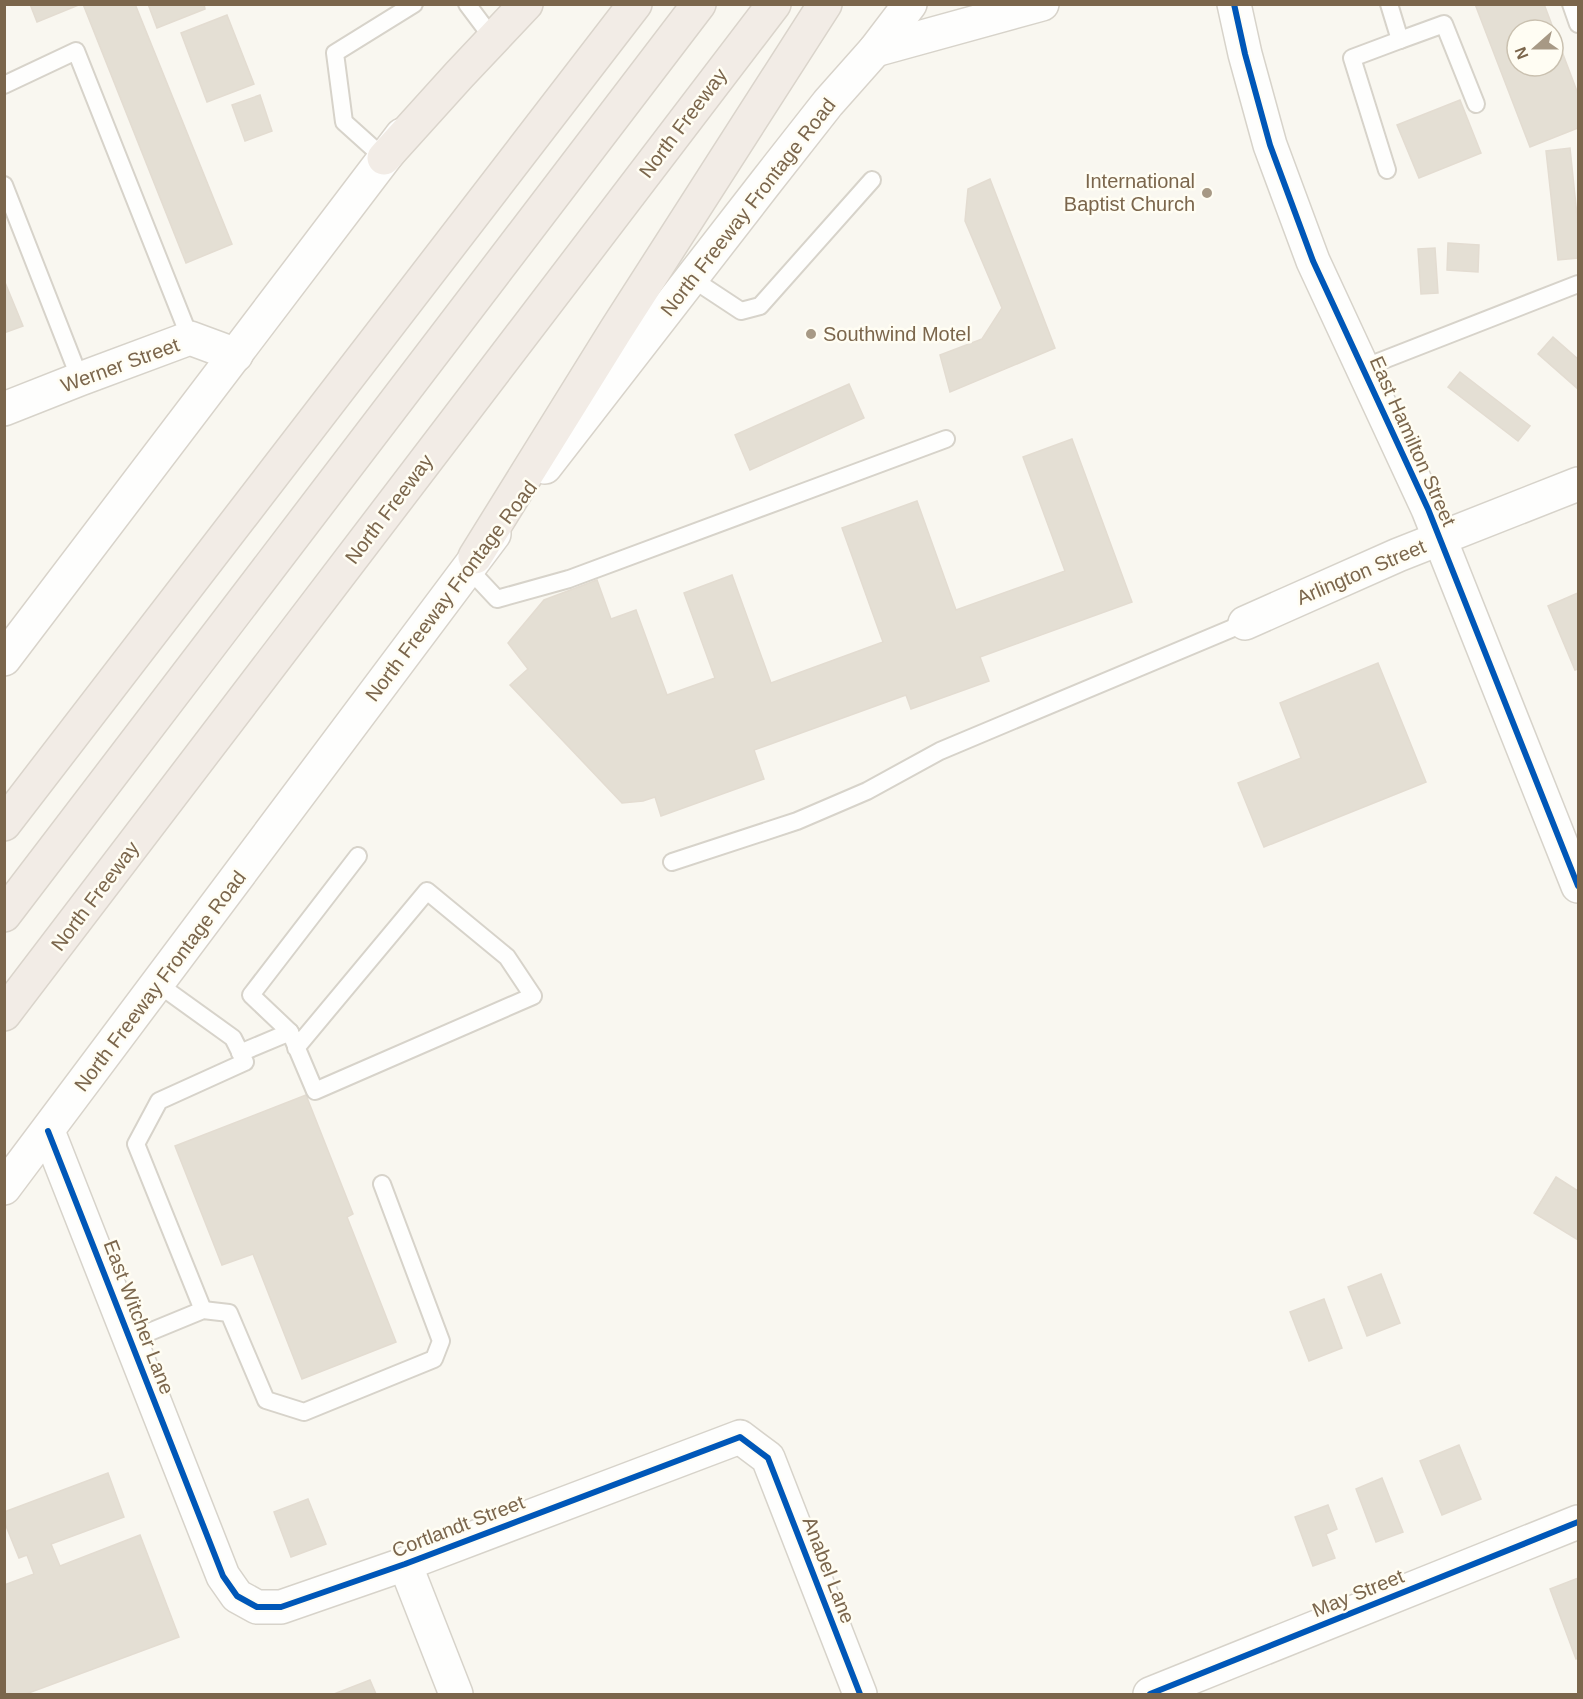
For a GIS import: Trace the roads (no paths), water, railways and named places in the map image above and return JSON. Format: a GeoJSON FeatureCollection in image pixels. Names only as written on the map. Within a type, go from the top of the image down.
{"type":"FeatureCollection","features":[{"type":"Feature","properties":{"kind":"highway"},"geometry":{"type":"LineString","coordinates":[[384,158],[526,4]]}},
{"type":"Feature","properties":{"kind":"highway"},"geometry":{"type":"LineString","coordinates":[[4,824],[635,4]]}},
{"type":"Feature","properties":{"kind":"highway"},"geometry":{"type":"LineString","coordinates":[[4,915],[699,4]]}},
{"type":"Feature","properties":{"kind":"highway","name":"North Freeway"},"geometry":{"type":"LineString","coordinates":[[4,1014],[774,4]]}},
{"type":"Feature","properties":{"kind":"highway"},"geometry":{"type":"LineString","coordinates":[[471,562],[615,330],[825,4]]}},
{"type":"Feature","properties":{"kind":"street","name":"North Freeway Frontage Road"},"geometry":{"type":"LineString","coordinates":[[4,1188],[471,562],[828,103],[875,50],[910,4]]}},
{"type":"Feature","properties":{"kind":"street"},"geometry":{"type":"LineString","coordinates":[[875,50],[1042,4]]}},
{"type":"Feature","properties":{"kind":"street","name":"East Hamilton Street"},"geometry":{"type":"LineString","coordinates":[[1234,4],[1270,145],[1312,261],[1428,509],[1578,886]]}},
{"type":"Feature","properties":{"kind":"street"},"geometry":{"type":"LineString","coordinates":[[4,659],[384,158],[485,12]]}},
{"type":"Feature","properties":{"kind":"street","name":"Werner Street"},"geometry":{"type":"LineString","coordinates":[[4,409],[190,338],[236,355]]}},
{"type":"Feature","properties":{"kind":"street","name":"Arlington Street"},"geometry":{"type":"LineString","coordinates":[[1245,623],[1398,555],[1578,484]]}},
{"type":"Feature","properties":{"kind":"street","name":"East Witcher Lane"},"geometry":{"type":"LineString","coordinates":[[48,1131],[199,1515]]}},
{"type":"Feature","properties":{"kind":"street","name":"Cortlandt Street"},"geometry":{"type":"LineString","coordinates":[[199,1515],[223,1576],[237,1596],[257,1607],[281,1607],[405,1563],[740,1437],[768,1458]]}},
{"type":"Feature","properties":{"kind":"street","name":"Anabel Lane"},"geometry":{"type":"LineString","coordinates":[[768,1458],[860,1695]]}},
{"type":"Feature","properties":{"kind":"street","name":"May Street"},"geometry":{"type":"LineString","coordinates":[[1150,1695],[1578,1522]]}},
{"type":"Feature","properties":{"kind":"street"},"geometry":{"type":"LineString","coordinates":[[405,1563],[456,1695]]}},
{"type":"Feature","properties":{"kind":"lane"},"geometry":{"type":"LineString","coordinates":[[384,158],[344,122],[335,53],[414,4]]}},
{"type":"Feature","properties":{"kind":"lane"},"geometry":{"type":"LineString","coordinates":[[1389,4],[1400,40]]}},
{"type":"Feature","properties":{"kind":"lane"},"geometry":{"type":"LineString","coordinates":[[1571,4],[1578,24]]}},
{"type":"Feature","properties":{"kind":"lane"},"geometry":{"type":"LineString","coordinates":[[1387,170],[1353,58],[1444,24],[1476,104]]}},
{"type":"Feature","properties":{"kind":"lane"},"geometry":{"type":"LineString","coordinates":[[4,85],[76,51],[190,338]]}},
{"type":"Feature","properties":{"kind":"lane"},"geometry":{"type":"LineString","coordinates":[[691,278],[741,311],[760,306],[872,180]]}},
{"type":"Feature","properties":{"kind":"lane"},"geometry":{"type":"LineString","coordinates":[[4,185],[80,379]]}},
{"type":"Feature","properties":{"kind":"lane"},"geometry":{"type":"LineString","coordinates":[[1363,368],[1578,284]]}},
{"type":"Feature","properties":{"kind":"lane"},"geometry":{"type":"LineString","coordinates":[[471,562],[497,599],[569,579],[946,439]]}},
{"type":"Feature","properties":{"kind":"lane"},"geometry":{"type":"LineString","coordinates":[[672,862],[797,821],[867,791],[940,751],[1245,623]]}},
{"type":"Feature","properties":{"kind":"lane"},"geometry":{"type":"LineString","coordinates":[[240,1053],[293,1040],[428,891],[507,957],[533,996],[315,1091],[293,1040],[251,995],[358,856]]}},
{"type":"Feature","properties":{"kind":"lane"},"geometry":{"type":"LineString","coordinates":[[158,984],[233,1038],[245,1062],[159,1101],[135,1144],[203,1310]]}},
{"type":"Feature","properties":{"kind":"lane"},"geometry":{"type":"LineString","coordinates":[[130,1340],[203,1310],[229,1313],[266,1400],[304,1412],[434,1359],[441,1341],[382,1184]]}},
{"type":"Feature","properties":{"kind":"place","name":"International Baptist Church"},"geometry":{"type":"Point","coordinates":[1207,193]}},
{"type":"Feature","properties":{"kind":"place","name":"Southwind Motel"},"geometry":{"type":"Point","coordinates":[811,334]}}]}
